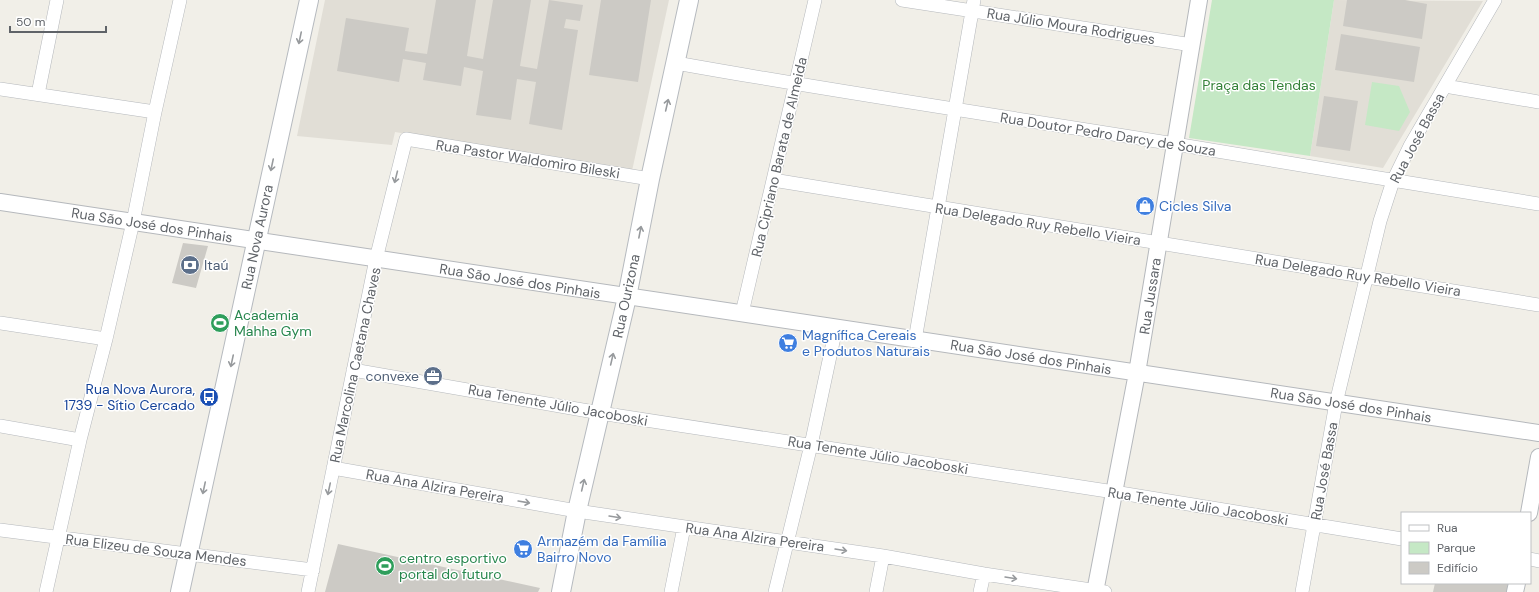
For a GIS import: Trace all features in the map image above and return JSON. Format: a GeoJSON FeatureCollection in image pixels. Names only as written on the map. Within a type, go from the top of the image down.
{"type":"FeatureCollection","features":[{"type":"Feature","properties":{"kind":"main road","name":"Rua Nova Aurora"},"geometry":{"type":"LineString","coordinates":[[180,592],[190,555],[256,241],[309,0]]}},
{"type":"Feature","properties":{"kind":"main road","name":"Rua Ourizona"},"geometry":{"type":"LineString","coordinates":[[561,592],[577,511],[627,297],[650,179],[689,0]]}},
{"type":"Feature","properties":{"kind":"street"},"geometry":{"type":"LineString","coordinates":[[38,94],[57,0]]}},
{"type":"Feature","properties":{"kind":"street"},"geometry":{"type":"LineString","coordinates":[[46,592],[80,440],[133,222],[155,112],[180,0]]}},
{"type":"Feature","properties":{"kind":"street","name":"Rua Cipriano Barata de Almeida"},"geometry":{"type":"LineString","coordinates":[[742,313],[816,0]]}},
{"type":"Feature","properties":{"kind":"street","name":"Rua Júlio Moura Rodrigues"},"geometry":{"type":"LineString","coordinates":[[902,0],[973,5],[1192,45]]}},
{"type":"Feature","properties":{"kind":"street","name":"Rua Jussara"},"geometry":{"type":"LineString","coordinates":[[1099,592],[1114,492],[1137,373],[1199,0]]}},
{"type":"Feature","properties":{"kind":"street","name":"Rua José Bassa"},"geometry":{"type":"LineString","coordinates":[[1302,592],[1336,403],[1380,221],[1393,181],[1410,146],[1495,0]]}},
{"type":"Feature","properties":{"kind":"street"},"geometry":{"type":"LineString","coordinates":[[914,340],[973,5]]}},
{"type":"Feature","properties":{"kind":"street","name":"Rua Doutor Pedro Darcy de Souza"},"geometry":{"type":"LineString","coordinates":[[676,63],[796,84],[1539,204]]}},
{"type":"Feature","properties":{"kind":"street"},"geometry":{"type":"LineString","coordinates":[[1445,86],[1539,102]]}},
{"type":"Feature","properties":{"kind":"street"},"geometry":{"type":"LineString","coordinates":[[0,89],[155,112]]}},
{"type":"Feature","properties":{"kind":"street","name":"Rua Pastor Waldomiro Bileski"},"geometry":{"type":"LineString","coordinates":[[406,139],[650,179]]}},
{"type":"Feature","properties":{"kind":"street","name":"Rua Marcolina Caetana Chaves"},"geometry":{"type":"LineString","coordinates":[[308,592],[376,259],[406,139]]}},
{"type":"Feature","properties":{"kind":"street","name":"Rua Delegado Ruy Rebello Vieira"},"geometry":{"type":"LineString","coordinates":[[773,180],[1539,305]]}},
{"type":"Feature","properties":{"kind":"street","name":"Rua São José dos Pinhais"},"geometry":{"type":"LineString","coordinates":[[0,202],[1539,433]]}},
{"type":"Feature","properties":{"kind":"street"},"geometry":{"type":"LineString","coordinates":[[0,323],[106,338]]}},
{"type":"Feature","properties":{"kind":"street"},"geometry":{"type":"LineString","coordinates":[[775,592],[811,445],[836,328]]}},
{"type":"Feature","properties":{"kind":"street","name":"Rua Tenente Júlio Jacoboski"},"geometry":{"type":"LineString","coordinates":[[354,370],[600,413],[1114,492],[1401,539]]}},
{"type":"Feature","properties":{"kind":"street"},"geometry":{"type":"LineString","coordinates":[[0,426],[80,440]]}},
{"type":"Feature","properties":{"kind":"street"},"geometry":{"type":"LineString","coordinates":[[1529,512],[1539,457]]}},
{"type":"Feature","properties":{"kind":"street","name":"Rua Ana Alzira Pereira"},"geometry":{"type":"LineString","coordinates":[[333,468],[577,511],[883,556],[1099,592]]}},
{"type":"Feature","properties":{"kind":"street"},"geometry":{"type":"LineString","coordinates":[[671,592],[684,527]]}},
{"type":"Feature","properties":{"kind":"street","name":"Rua Elizeu de Souza Mendes"},"geometry":{"type":"LineString","coordinates":[[0,530],[313,570]]}},
{"type":"Feature","properties":{"kind":"street"},"geometry":{"type":"LineString","coordinates":[[876,592],[883,556]]}},
{"type":"Feature","properties":{"kind":"street"},"geometry":{"type":"LineString","coordinates":[[980,592],[984,574]]}},
{"type":"Feature","properties":{"kind":"shaded area"},"geometry":{"type":"Polygon","coordinates":[[[325,0],[669,0],[632,171],[395,132],[392,145],[297,136],[325,0]]]}},
{"type":"Feature","properties":{"kind":"shaded area"},"geometry":{"type":"Polygon","coordinates":[[[1334,0],[1483,1],[1383,168],[1310,156],[1334,0]]]}},
{"type":"Feature","properties":{"kind":"green space","name":"Praça das Tendas"},"geometry":{"type":"Polygon","coordinates":[[[1212,0],[1334,0],[1310,156],[1189,138],[1212,0]]]}},
{"type":"Feature","properties":{"kind":"green space"},"geometry":{"type":"Polygon","coordinates":[[[1372,82],[1399,86],[1410,112],[1399,131],[1365,125],[1372,82]]]}},
{"type":"Feature","properties":{"kind":"building"},"geometry":{"type":"Polygon","coordinates":[[[436,0],[476,0],[467,56],[483,59],[493,0],[531,0],[520,66],[537,69],[549,0],[583,5],[580,21],[566,19],[564,28],[578,30],[562,130],[529,124],[536,82],[517,79],[511,120],[476,115],[483,71],[464,67],[461,86],[423,80],[426,63],[403,59],[399,82],[337,71],[346,18],[409,28],[405,51],[427,54],[436,0]]]}},
{"type":"Feature","properties":{"kind":"building"},"geometry":{"type":"Polygon","coordinates":[[[601,0],[651,0],[638,82],[589,75],[601,0]]]}},
{"type":"Feature","properties":{"kind":"building"},"geometry":{"type":"Polygon","coordinates":[[[1347,0],[1405,0],[1427,4],[1422,39],[1343,26],[1347,0]]]}},
{"type":"Feature","properties":{"kind":"building"},"geometry":{"type":"Polygon","coordinates":[[[1341,34],[1420,47],[1414,82],[1335,70],[1341,34]]]}},
{"type":"Feature","properties":{"kind":"building"},"geometry":{"type":"Polygon","coordinates":[[[1324,96],[1358,101],[1350,151],[1316,146],[1324,96]]]}},
{"type":"Feature","properties":{"kind":"building","name":"Itaú"},"geometry":{"type":"Polygon","coordinates":[[[183,243],[208,246],[196,288],[172,283],[183,243]]]}},
{"type":"Feature","properties":{"kind":"building","name":"centro esportivo portal do futuro"},"geometry":{"type":"Polygon","coordinates":[[[338,544],[540,588],[538,592],[325,592],[338,544]]]}},
{"type":"Feature","properties":{"kind":"building"},"geometry":{"type":"Polygon","coordinates":[[[1435,584],[1508,584],[1507,592],[1433,592],[1435,584]]]}},
{"type":"Feature","properties":{"kind":"place","name":"Cicles Silva"},"geometry":{"type":"Point","coordinates":[1145,206]}},
{"type":"Feature","properties":{"kind":"place","name":"Itaú"},"geometry":{"type":"Point","coordinates":[190,265]}},
{"type":"Feature","properties":{"kind":"place","name":"Academia Mahha Gym"},"geometry":{"type":"Point","coordinates":[220,323]}},
{"type":"Feature","properties":{"kind":"place","name":"Magnífica Cereais e Produtos Naturais"},"geometry":{"type":"Point","coordinates":[788,343]}},
{"type":"Feature","properties":{"kind":"place","name":"convexe"},"geometry":{"type":"Point","coordinates":[433,376]}},
{"type":"Feature","properties":{"kind":"place","name":"Rua Nova Aurora, 1739 - Sítio Cercado"},"geometry":{"type":"Point","coordinates":[209,397]}},
{"type":"Feature","properties":{"kind":"place","name":"Armazém da Família Bairro Novo"},"geometry":{"type":"Point","coordinates":[523,549]}},
{"type":"Feature","properties":{"kind":"place","name":"centro esportivo portal do futuro"},"geometry":{"type":"Point","coordinates":[385,566]}}]}
